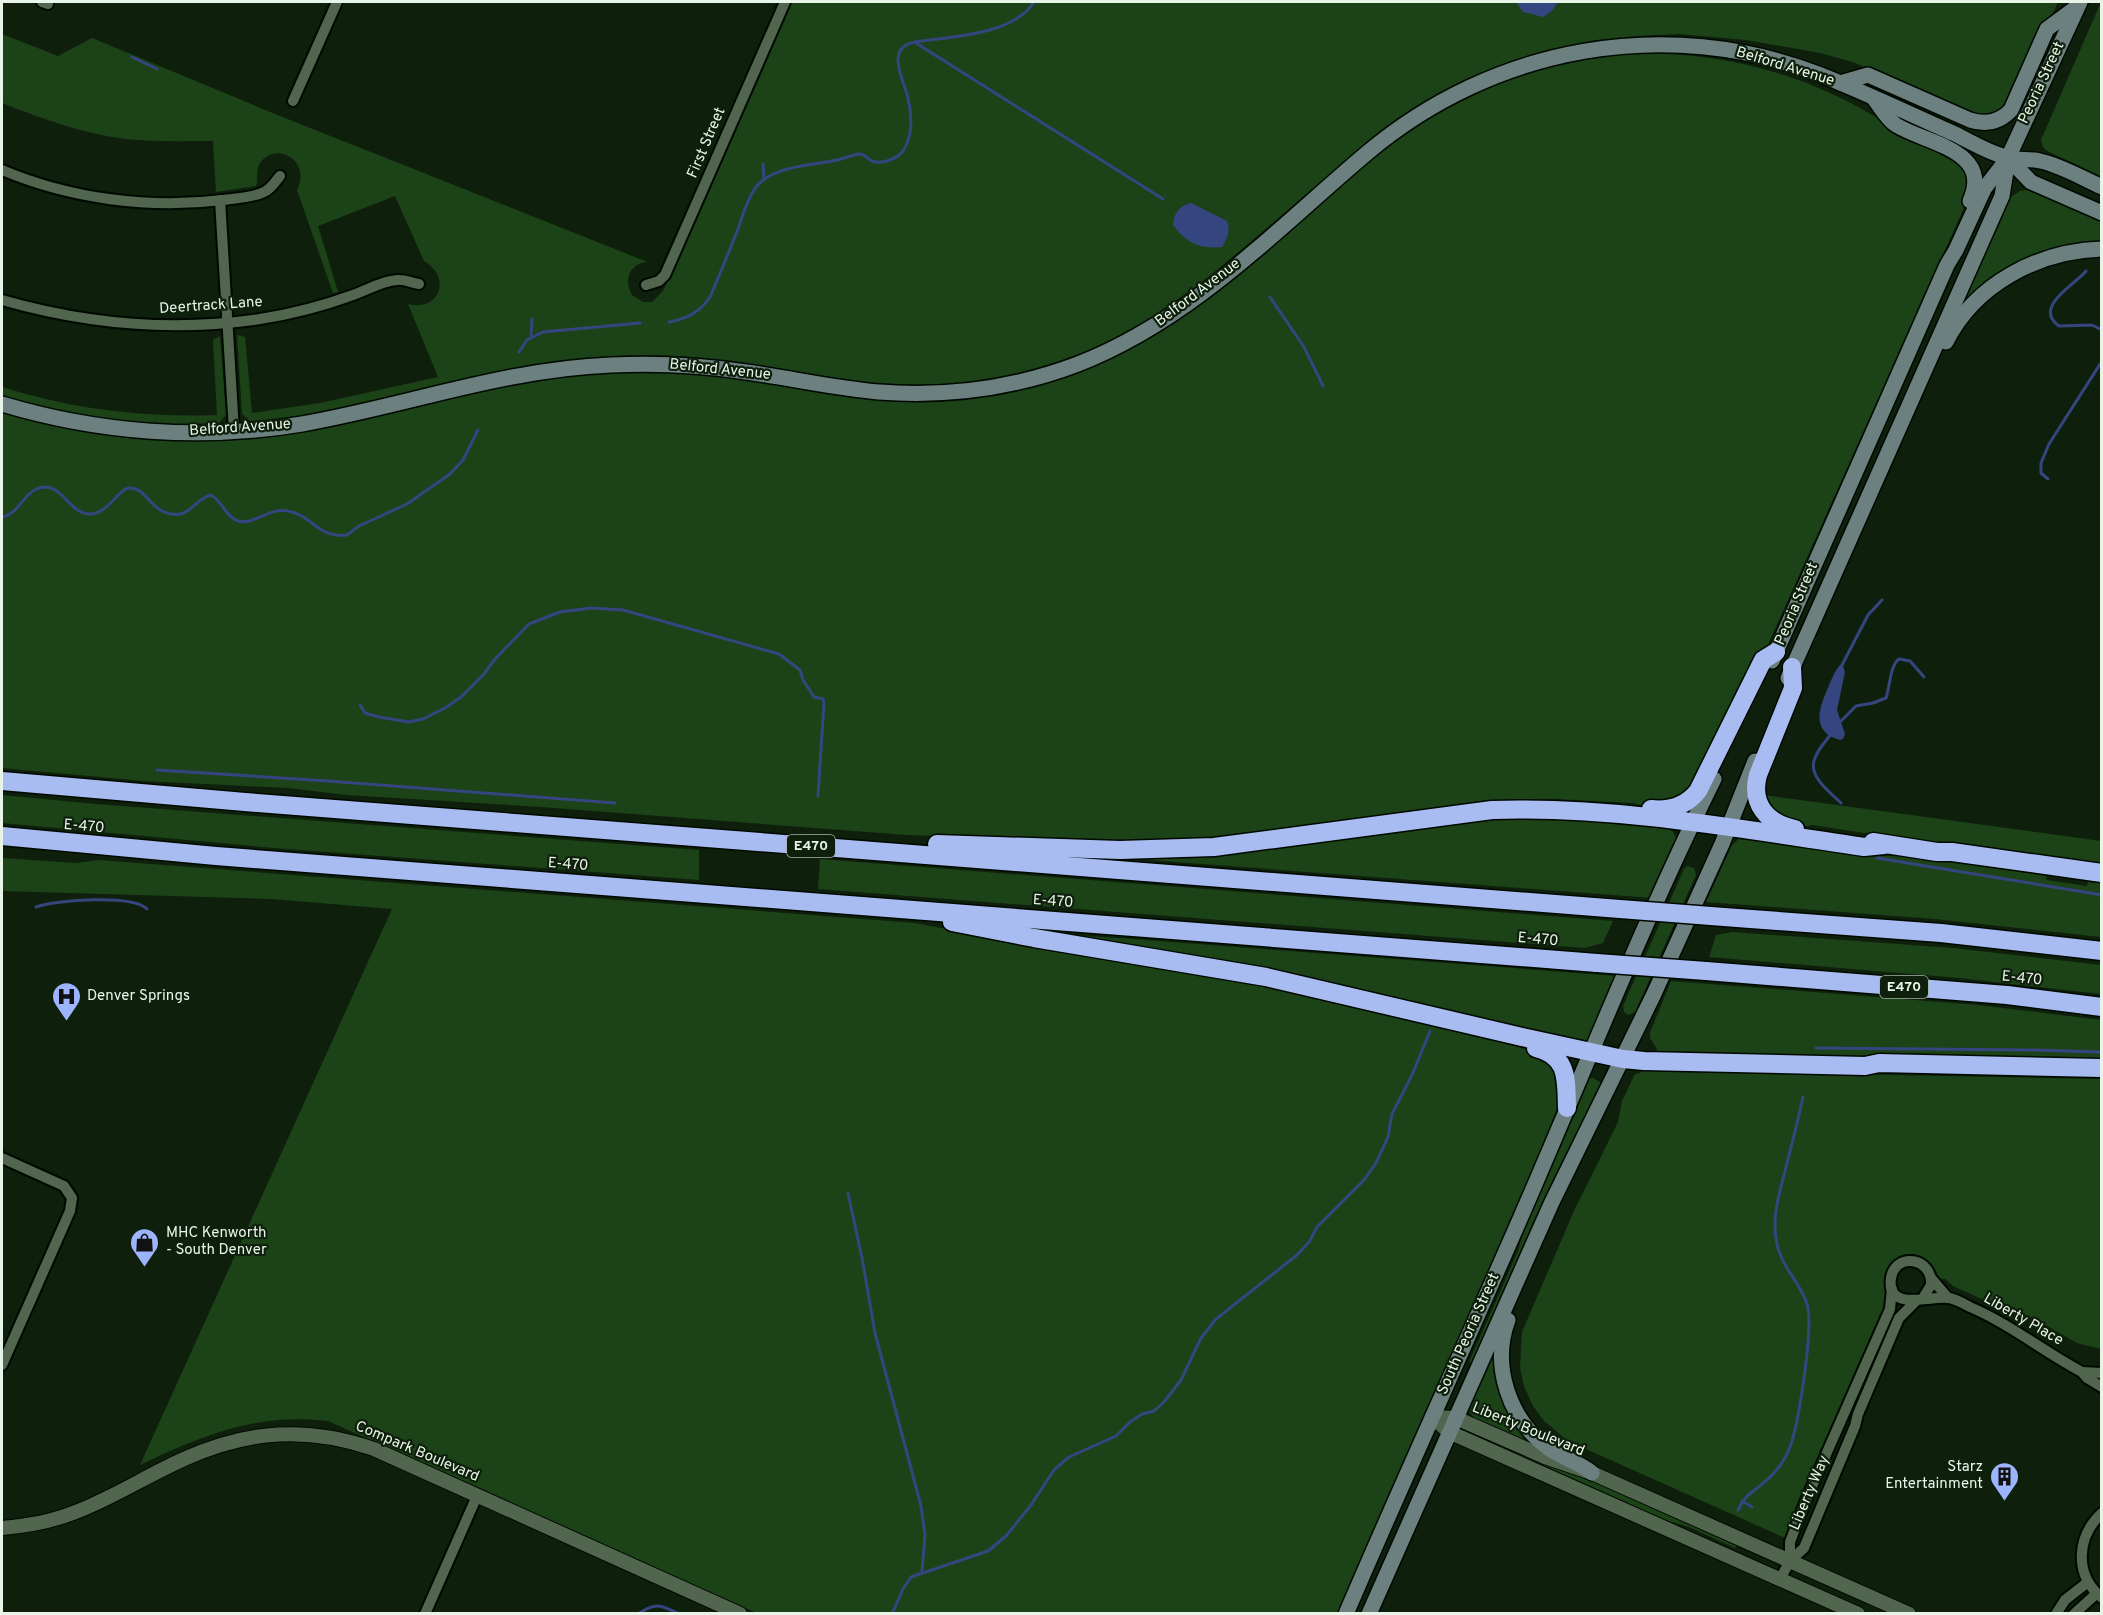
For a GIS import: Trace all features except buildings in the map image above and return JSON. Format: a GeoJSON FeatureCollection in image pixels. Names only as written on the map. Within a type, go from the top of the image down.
{"type":"FeatureCollection","features":[{"type":"Feature","properties":{"kind":"highway"},"geometry":{"type":"LineString","coordinates":[[1580,811],[1615,807],[1665,810],[1678,807],[1690,799],[1701,787],[1763,660],[1776,652]]}},
{"type":"Feature","properties":{"kind":"highway"},"geometry":{"type":"LineString","coordinates":[[1792,668],[1792,688],[1756,779],[1759,805],[1770,819],[1785,826],[1864,839],[1884,845],[2102,873]]}},
{"type":"Feature","properties":{"kind":"highway","name":"E470"},"geometry":{"type":"LineString","coordinates":[[2,782],[1941,933],[2102,951]]}},
{"type":"Feature","properties":{"kind":"highway"},"geometry":{"type":"LineString","coordinates":[[834,847],[880,841],[1120,850],[1179,849],[1234,844],[1492,810],[1580,811],[1729,827],[1864,847],[1884,845]]}},
{"type":"Feature","properties":{"kind":"highway","name":"E-470"},"geometry":{"type":"LineString","coordinates":[[2,836],[216,856],[2007,995],[2102,1007]]}},
{"type":"Feature","properties":{"kind":"highway"},"geometry":{"type":"LineString","coordinates":[[1937,852],[1952,858],[2102,880]]}},
{"type":"Feature","properties":{"kind":"highway"},"geometry":{"type":"LineString","coordinates":[[865,906],[1034,938],[1266,977],[1623,1059],[1865,1066],[2014,1074],[2102,1074]]}},
{"type":"Feature","properties":{"kind":"highway"},"geometry":{"type":"LineString","coordinates":[[1500,1032],[1515,1043],[1541,1049],[1556,1057],[1565,1076],[1567,1108]]}},
{"type":"Feature","properties":{"kind":"highway"},"geometry":{"type":"LineString","coordinates":[[1865,1066],[1879,1063],[2102,1068]]}},
{"type":"Feature","properties":{"kind":"main road"},"geometry":{"type":"LineString","coordinates":[[1840,83],[1868,75],[1970,120],[1995,121],[2005,116],[2012,108],[2047,29],[2078,4]]}},
{"type":"Feature","properties":{"kind":"main road","name":"Peoria Street"},"geometry":{"type":"LineString","coordinates":[[1590,1053],[1693,823],[1776,652],[1947,265],[1984,189],[2008,158],[2078,4]]}},
{"type":"Feature","properties":{"kind":"main road","name":"Belford Avenue"},"geometry":{"type":"LineString","coordinates":[[2,404],[58,419],[121,429],[175,432],[234,431],[313,422],[526,374],[604,365],[662,364],[703,367],[863,390],[906,393],[955,392],[1011,383],[1046,375],[1083,362],[1133,339],[1166,320],[1203,293],[1364,155],[1394,132],[1452,97],[1507,72],[1545,60],[1590,50],[1637,45],[1688,44],[1714,47],[1760,56],[1813,72],[2008,158],[2042,161],[2102,187]]}},
{"type":"Feature","properties":{"kind":"main road"},"geometry":{"type":"LineString","coordinates":[[1873,98],[1894,124],[1956,153],[1966,160],[1973,170],[1976,188],[1949,246],[1947,265]]}},
{"type":"Feature","properties":{"kind":"main road","name":"Peoria Street"},"geometry":{"type":"LineString","coordinates":[[1623,1059],[1729,827],[1792,668],[2002,196],[2008,158]]}},
{"type":"Feature","properties":{"kind":"main road","name":"Belford Avenue"},"geometry":{"type":"LineString","coordinates":[[2008,158],[2031,182],[2102,213]]}},
{"type":"Feature","properties":{"kind":"main road"},"geometry":{"type":"LineString","coordinates":[[1906,411],[1920,399],[1947,340],[1958,322],[1968,309],[1991,288],[2022,268],[2044,259],[2067,253],[2102,249]]}},
{"type":"Feature","properties":{"kind":"main road","name":"South Peoria Street"},"geometry":{"type":"LineString","coordinates":[[1346,1614],[1535,1184],[1590,1053]]}},
{"type":"Feature","properties":{"kind":"main road","name":"South Peoria Street"},"geometry":{"type":"LineString","coordinates":[[1369,1614],[1555,1194],[1623,1059]]}},
{"type":"Feature","properties":{"kind":"main road"},"geometry":{"type":"LineString","coordinates":[[1517,1280],[1517,1299],[1504,1331],[1502,1356],[1503,1377],[1511,1402],[1520,1419],[1534,1436],[1555,1452],[1592,1473]]}},
{"type":"Feature","properties":{"kind":"street"},"geometry":{"type":"LineString","coordinates":[[294,101],[337,2]]}},
{"type":"Feature","properties":{"kind":"street","name":"First Street"},"geometry":{"type":"LineString","coordinates":[[646,285],[659,281],[664,274],[785,2]]}},
{"type":"Feature","properties":{"kind":"street"},"geometry":{"type":"LineString","coordinates":[[2,170],[45,185],[114,200],[162,203],[220,200],[262,193],[268,190],[280,176]]}},
{"type":"Feature","properties":{"kind":"street"},"geometry":{"type":"LineString","coordinates":[[220,200],[234,431]]}},
{"type":"Feature","properties":{"kind":"street","name":"Deertrack Lane"},"geometry":{"type":"LineString","coordinates":[[2,300],[61,315],[126,324],[174,325],[228,323],[258,319],[349,297],[396,280],[419,285]]}},
{"type":"Feature","properties":{"kind":"street"},"geometry":{"type":"LineString","coordinates":[[2,1158],[59,1184],[72,1198],[70,1211],[2,1365]]}},
{"type":"Feature","properties":{"kind":"street"},"geometry":{"type":"LineString","coordinates":[[1913,1261],[1923,1265],[1931,1278],[1930,1289],[1919,1299],[1904,1300],[1892,1289],[1893,1271],[1905,1262],[1913,1261]]}},
{"type":"Feature","properties":{"kind":"street","name":"Liberty Place"},"geometry":{"type":"LineString","coordinates":[[1931,1278],[1948,1298],[1993,1318],[2082,1372],[2102,1387]]}},
{"type":"Feature","properties":{"kind":"street","name":"Liberty Way"},"geometry":{"type":"LineString","coordinates":[[1790,1561],[1790,1542],[1890,1309],[1892,1289]]}},
{"type":"Feature","properties":{"kind":"street","name":"Liberty Place"},"geometry":{"type":"LineString","coordinates":[[1919,1299],[1948,1298]]}},
{"type":"Feature","properties":{"kind":"street","name":"Liberty Way"},"geometry":{"type":"LineString","coordinates":[[1790,1561],[1804,1548],[1899,1318],[1919,1299]]}},
{"type":"Feature","properties":{"kind":"street","name":"Liberty Place"},"geometry":{"type":"LineString","coordinates":[[2082,1372],[2102,1373]]}},
{"type":"Feature","properties":{"kind":"street","name":"Liberty Boulevard"},"geometry":{"type":"LineString","coordinates":[[1432,1417],[1592,1473],[1909,1614]]}},
{"type":"Feature","properties":{"kind":"street","name":"Liberty Boulevard"},"geometry":{"type":"LineString","coordinates":[[1452,1425],[1858,1614]]}},
{"type":"Feature","properties":{"kind":"street","name":"Compark Boulevard"},"geometry":{"type":"LineString","coordinates":[[2,1527],[46,1521],[75,1513],[184,1459],[212,1448],[248,1438],[286,1434],[323,1435],[374,1449],[740,1614]]}},
{"type":"Feature","properties":{"kind":"street"},"geometry":{"type":"LineString","coordinates":[[425,1614],[477,1496]]}},
{"type":"Feature","properties":{"kind":"street"},"geometry":{"type":"LineString","coordinates":[[2074,1614],[2099,1596],[2088,1582],[2082,1567],[2082,1545],[2089,1527],[2102,1512]]}},
{"type":"Feature","properties":{"kind":"street"},"geometry":{"type":"LineString","coordinates":[[1780,1579],[1790,1561]]}},
{"type":"Feature","properties":{"kind":"street"},"geometry":{"type":"LineString","coordinates":[[2056,1614],[2065,1600],[2088,1582]]}},
{"type":"Feature","properties":{"kind":"green space"},"geometry":{"type":"Polygon","coordinates":[[[791,2],[2058,2],[2009,106],[2001,113],[1977,117],[1853,62],[1820,53],[1746,40],[1679,34],[1635,36],[1566,47],[1509,63],[1445,91],[1406,115],[1363,146],[1200,285],[1164,311],[1085,352],[1001,377],[957,383],[913,385],[850,380],[694,357],[646,355],[598,357],[510,369],[338,408],[250,421],[242,414],[237,335],[245,337],[252,413],[320,403],[438,377],[408,304],[428,303],[435,298],[440,284],[433,268],[424,261],[395,196],[318,226],[338,292],[333,293],[297,190],[300,170],[290,157],[275,153],[267,156],[260,163],[256,186],[216,192],[213,141],[125,139],[62,125],[2,103],[2,34],[58,56],[92,38],[275,114],[645,261],[635,266],[629,274],[628,284],[632,295],[643,302],[652,302],[663,291],[791,2]]]}},
{"type":"Feature","properties":{"kind":"green space"},"geometry":{"type":"Polygon","coordinates":[[[2101,2],[2101,176],[2047,151],[2041,140],[2101,2]]]}},
{"type":"Feature","properties":{"kind":"green space"},"geometry":{"type":"Polygon","coordinates":[[[1643,53],[1699,57],[1754,66],[1833,94],[1912,139],[1963,163],[1971,192],[1770,640],[1702,778],[1676,802],[1644,806],[1633,803],[1556,799],[1492,801],[1229,838],[1159,843],[907,835],[541,807],[346,795],[288,788],[144,781],[2,768],[2,411],[58,425],[115,434],[172,439],[231,439],[520,383],[593,373],[707,374],[876,398],[1086,369],[1161,332],[1192,310],[1387,146],[1440,112],[1490,87],[1554,65],[1577,59],[1643,53]]]}},
{"type":"Feature","properties":{"kind":"green space"},"geometry":{"type":"Polygon","coordinates":[[[2031,189],[2101,220],[2101,244],[2072,248],[1963,305],[2009,198],[2020,191],[2031,189]]]}},
{"type":"Feature","properties":{"kind":"green space"},"geometry":{"type":"Polygon","coordinates":[[[220,336],[226,415],[219,423],[166,425],[138,423],[53,409],[2,395],[2,387],[54,401],[108,410],[162,415],[217,415],[213,340],[220,336]]]}},
{"type":"Feature","properties":{"kind":"green space"},"geometry":{"type":"Polygon","coordinates":[[[2,795],[699,850],[699,880],[274,848],[2,823],[2,795]]]}},
{"type":"Feature","properties":{"kind":"green space"},"geometry":{"type":"Polygon","coordinates":[[[1764,795],[2101,841],[2101,869],[1812,825],[1802,827],[1782,822],[1764,795]]]}},
{"type":"Feature","properties":{"kind":"green space"},"geometry":{"type":"Polygon","coordinates":[[[1536,817],[1664,826],[1673,832],[1677,841],[1652,898],[1136,859],[1137,855],[1485,819],[1536,817]]]}},
{"type":"Feature","properties":{"kind":"green space"},"geometry":{"type":"Polygon","coordinates":[[[1742,836],[1869,855],[1932,858],[2046,876],[2047,880],[2087,886],[2088,882],[2101,883],[2101,937],[1935,919],[1706,902],[1732,845],[1742,836]]]}},
{"type":"Feature","properties":{"kind":"green space"},"geometry":{"type":"Polygon","coordinates":[[[2,858],[76,863],[99,860],[915,923],[1137,965],[1253,984],[1485,1038],[1536,1052],[1554,1064],[1561,1097],[1536,1165],[1338,1613],[757,1613],[328,1421],[302,1419],[254,1423],[186,1444],[140,1465],[392,909],[271,899],[2,891],[2,858]]]}},
{"type":"Feature","properties":{"kind":"green space"},"geometry":{"type":"Polygon","coordinates":[[[820,859],[1613,921],[1603,943],[1585,948],[818,889],[820,859]]]}},
{"type":"Feature","properties":{"kind":"green space"},"geometry":{"type":"Polygon","coordinates":[[[1687,866],[1694,868],[1696,875],[1635,1012],[1628,1015],[1624,1012],[1623,1006],[1687,866]]]}},
{"type":"Feature","properties":{"kind":"green space"},"geometry":{"type":"Polygon","coordinates":[[[1732,932],[1953,948],[2101,965],[2101,994],[1959,978],[1709,957],[1716,935],[1732,932]]]}},
{"type":"Feature","properties":{"kind":"green space"},"geometry":{"type":"Polygon","coordinates":[[[1072,935],[1617,976],[1589,1039],[1585,1042],[1072,937],[1072,935]]]}},
{"type":"Feature","properties":{"kind":"green space"},"geometry":{"type":"Polygon","coordinates":[[[1671,981],[1978,1005],[2101,1020],[2101,1063],[1659,1054],[1650,1038],[1650,1033],[1671,981]]]}},
{"type":"Feature","properties":{"kind":"green space"},"geometry":{"type":"Polygon","coordinates":[[[1642,1070],[2101,1079],[2101,1349],[2077,1343],[2033,1318],[2006,1310],[1953,1286],[1945,1279],[1939,1279],[1929,1262],[1922,1257],[1915,1254],[1900,1257],[1886,1272],[1887,1305],[1787,1536],[1783,1537],[1568,1441],[1544,1421],[1533,1406],[1524,1386],[1520,1368],[1522,1332],[1574,1211],[1618,1122],[1622,1101],[1635,1074],[1642,1070]]]}},
{"type":"Feature","properties":{"kind":"green space"},"geometry":{"type":"Polygon","coordinates":[[[1593,1078],[1600,1082],[1601,1089],[1474,1364],[1469,1362],[1518,1251],[1526,1222],[1586,1079],[1593,1078]]]}},
{"type":"Feature","properties":{"kind":"green space"},"geometry":{"type":"Polygon","coordinates":[[[1495,1346],[1535,1446],[1476,1420],[1470,1413],[1469,1406],[1495,1346]]]}},
{"type":"Feature","properties":{"kind":"green space"},"geometry":{"type":"Polygon","coordinates":[[[1500,1444],[1547,1465],[1588,1478],[1737,1544],[1737,1546],[1735,1548],[1689,1527],[1651,1516],[1498,1448],[1500,1444]]]}},
{"type":"Feature","properties":{"kind":"water"},"geometry":{"type":"Polygon","coordinates":[[[1516,2],[1558,2],[1552,11],[1543,17],[1523,12],[1516,2]]]}},
{"type":"Feature","properties":{"kind":"water"},"geometry":{"type":"Polygon","coordinates":[[[1191,203],[1227,221],[1228,234],[1222,247],[1194,244],[1183,237],[1173,225],[1178,211],[1191,203]]]}},
{"type":"Feature","properties":{"kind":"water"},"geometry":{"type":"Polygon","coordinates":[[[1840,665],[1843,666],[1845,672],[1837,710],[1845,734],[1840,740],[1825,732],[1821,726],[1820,713],[1824,698],[1840,665]]]}},
{"type":"Feature","properties":{"kind":"waterway"},"geometry":{"type":"LineString","coordinates":[[669,322],[693,314],[710,297],[748,202],[756,187],[764,179],[784,170],[857,154],[874,162],[883,162],[903,151],[909,139],[911,118],[908,98],[899,69],[898,61],[902,48],[913,42],[987,31],[1014,20],[1034,2]]}},
{"type":"Feature","properties":{"kind":"waterway"},"geometry":{"type":"LineString","coordinates":[[916,43],[1163,199]]}},
{"type":"Feature","properties":{"kind":"waterway"},"geometry":{"type":"LineString","coordinates":[[132,57],[157,69]]}},
{"type":"Feature","properties":{"kind":"waterway"},"geometry":{"type":"LineString","coordinates":[[763,164],[764,180]]}},
{"type":"Feature","properties":{"kind":"waterway"},"geometry":{"type":"LineString","coordinates":[[2086,271],[2053,304],[2050,311],[2052,319],[2059,326],[2092,325],[2102,330]]}},
{"type":"Feature","properties":{"kind":"waterway"},"geometry":{"type":"LineString","coordinates":[[1270,297],[1304,347],[1323,386]]}},
{"type":"Feature","properties":{"kind":"waterway"},"geometry":{"type":"LineString","coordinates":[[531,337],[532,319]]}},
{"type":"Feature","properties":{"kind":"waterway"},"geometry":{"type":"LineString","coordinates":[[519,352],[527,340],[543,332],[640,323]]}},
{"type":"Feature","properties":{"kind":"waterway"},"geometry":{"type":"LineString","coordinates":[[2048,479],[2041,473],[2041,463],[2049,444],[2102,361]]}},
{"type":"Feature","properties":{"kind":"waterway"},"geometry":{"type":"LineString","coordinates":[[2,517],[14,511],[27,496],[39,488],[52,488],[76,509],[88,514],[101,511],[129,488],[141,492],[156,507],[171,514],[184,513],[211,495],[230,516],[238,521],[249,521],[281,510],[296,513],[329,534],[347,535],[359,526],[407,504],[450,474],[463,460],[478,430]]}},
{"type":"Feature","properties":{"kind":"waterway"},"geometry":{"type":"LineString","coordinates":[[1841,667],[1868,615],[1882,600]]}},
{"type":"Feature","properties":{"kind":"waterway"},"geometry":{"type":"LineString","coordinates":[[360,705],[365,713],[379,717],[409,722],[423,719],[461,697],[529,624],[560,612],[591,608],[623,610],[779,654],[800,670],[803,680],[814,697],[823,699],[824,703],[818,796]]}},
{"type":"Feature","properties":{"kind":"waterway"},"geometry":{"type":"LineString","coordinates":[[1837,725],[1856,706],[1886,698],[1892,671],[1899,659],[1910,661],[1924,677]]}},
{"type":"Feature","properties":{"kind":"waterway"},"geometry":{"type":"LineString","coordinates":[[1832,733],[1817,754],[1813,767],[1818,779],[1841,803]]}},
{"type":"Feature","properties":{"kind":"waterway"},"geometry":{"type":"LineString","coordinates":[[157,770],[615,803]]}},
{"type":"Feature","properties":{"kind":"waterway"},"geometry":{"type":"LineString","coordinates":[[1877,858],[2102,895]]}},
{"type":"Feature","properties":{"kind":"waterway"},"geometry":{"type":"LineString","coordinates":[[36,907],[59,902],[111,900],[139,904],[147,909]]}},
{"type":"Feature","properties":{"kind":"waterway"},"geometry":{"type":"LineString","coordinates":[[892,1614],[911,1577],[988,1551],[1006,1536],[1031,1505],[1054,1470],[1069,1457],[1116,1436],[1130,1422],[1142,1414],[1154,1411],[1164,1402],[1181,1380],[1201,1338],[1216,1319],[1297,1255],[1309,1242],[1317,1227],[1364,1180],[1376,1163],[1388,1137],[1392,1114],[1412,1075],[1430,1031]]}},
{"type":"Feature","properties":{"kind":"waterway"},"geometry":{"type":"LineString","coordinates":[[1816,1048],[2102,1052]]}},
{"type":"Feature","properties":{"kind":"waterway"},"geometry":{"type":"LineString","coordinates":[[1738,1510],[1746,1498],[1776,1471],[1786,1455],[1791,1444],[1801,1395],[1809,1315],[1804,1296],[1778,1249],[1775,1221],[1779,1194],[1803,1097]]}},
{"type":"Feature","properties":{"kind":"waterway"},"geometry":{"type":"LineString","coordinates":[[848,1193],[875,1333],[921,1506],[925,1535],[922,1572]]}},
{"type":"Feature","properties":{"kind":"waterway"},"geometry":{"type":"LineString","coordinates":[[1742,1501],[1752,1507]]}},
{"type":"Feature","properties":{"kind":"waterway"},"geometry":{"type":"LineString","coordinates":[[638,1614],[654,1606],[679,1614]]}},
{"type":"Feature","properties":{"kind":"place","name":"Denver Springs"},"geometry":{"type":"Point","coordinates":[66,1022]}},
{"type":"Feature","properties":{"kind":"place","name":"MHC Kenworth - South Denver"},"geometry":{"type":"Point","coordinates":[145,1268]}},
{"type":"Feature","properties":{"kind":"place","name":"Starz Entertainment"},"geometry":{"type":"Point","coordinates":[2004,1502]}}]}
